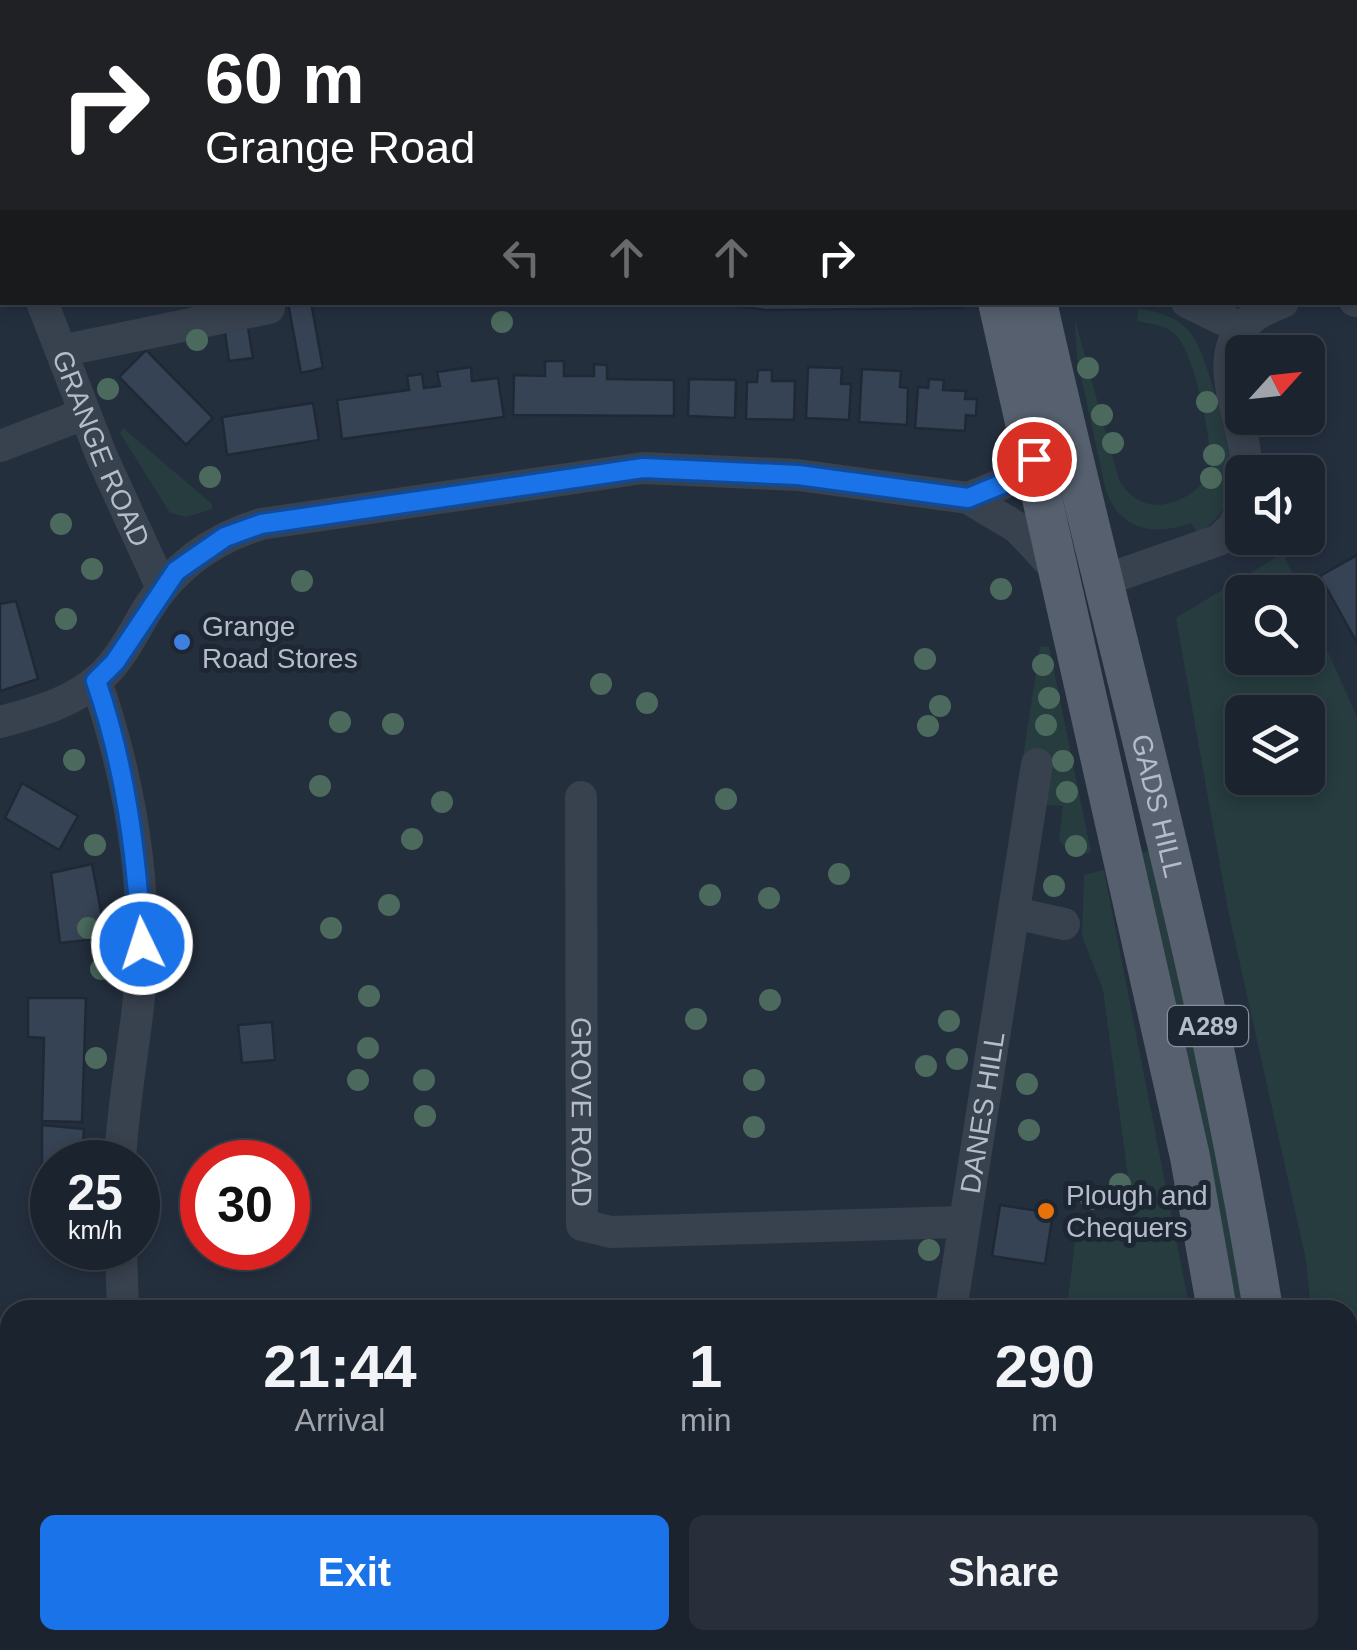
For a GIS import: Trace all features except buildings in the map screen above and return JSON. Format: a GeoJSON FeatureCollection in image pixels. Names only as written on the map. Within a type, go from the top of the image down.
{"type":"FeatureCollection","features":[{"type":"Feature","properties":{"kind":"main road","name":"GADS HILL"},"geometry":{"type":"LineString","coordinates":[[999,305],[1190,1158],[1215,1300]]}},
{"type":"Feature","properties":{"kind":"main road","name":"GADS HILL"},"geometry":{"type":"LineString","coordinates":[[1038,305],[1228,1114],[1260,1300]]}},
{"type":"Feature","properties":{"kind":"street","name":"GRANGE ROAD"},"geometry":{"type":"LineString","coordinates":[[43,305],[84,414],[162,588]]}},
{"type":"Feature","properties":{"kind":"street"},"geometry":{"type":"LineString","coordinates":[[1192,305],[1242,329]]}},
{"type":"Feature","properties":{"kind":"street"},"geometry":{"type":"LineString","coordinates":[[1244,455],[1226,370],[1242,329],[1277,305]]}},
{"type":"Feature","properties":{"kind":"street"},"geometry":{"type":"LineString","coordinates":[[61,352],[268,308]]}},
{"type":"Feature","properties":{"kind":"street"},"geometry":{"type":"LineString","coordinates":[[0,446],[84,414]]}},
{"type":"Feature","properties":{"kind":"street"},"geometry":{"type":"LineString","coordinates":[[968,498],[1002,484],[1034,459]]}},
{"type":"Feature","properties":{"kind":"street"},"geometry":{"type":"LineString","coordinates":[[0,722],[53,706],[96,681],[122,652],[162,588],[199,553],[261,524],[620,470],[669,468],[784,474],[968,498],[1018,528],[1060,573]]}},
{"type":"Feature","properties":{"kind":"street"},"geometry":{"type":"LineString","coordinates":[[1102,582],[1219,540],[1225,532]]}},
{"type":"Feature","properties":{"kind":"street"},"geometry":{"type":"LineString","coordinates":[[96,681],[114,733],[133,818],[142,944],[122,1140]]}},
{"type":"Feature","properties":{"kind":"street","name":"DANES HILL"},"geometry":{"type":"LineString","coordinates":[[952,1300],[1037,764]]}},
{"type":"Feature","properties":{"kind":"street","name":"GROVE ROAD"},"geometry":{"type":"LineString","coordinates":[[580,797],[582,1225],[611,1232],[963,1222]]}},
{"type":"Feature","properties":{"kind":"street"},"geometry":{"type":"LineString","coordinates":[[1014,913],[1064,924]]}},
{"type":"Feature","properties":{"kind":"street"},"geometry":{"type":"LineString","coordinates":[[122,1270],[123,1300]]}},
{"type":"Feature","properties":{"kind":"green space"},"geometry":{"type":"Polygon","coordinates":[[[1138,309],[1168,316],[1182,324],[1199,347],[1220,412],[1228,455],[1225,455],[1225,505],[1198,534],[1191,523],[1151,529],[1128,521],[1105,487],[1077,358],[1075,320],[1119,480],[1129,493],[1152,504],[1177,501],[1210,474],[1206,423],[1196,379],[1182,344],[1171,331],[1137,321],[1138,309]]]}},
{"type":"Feature","properties":{"kind":"green space"},"geometry":{"type":"Polygon","coordinates":[[[123,428],[212,504],[212,509],[187,517],[170,513],[120,433],[123,428]]]}},
{"type":"Feature","properties":{"kind":"green space"},"geometry":{"type":"Polygon","coordinates":[[[1284,555],[1293,575],[1247,575],[1284,555]]]}},
{"type":"Feature","properties":{"kind":"green space"},"geometry":{"type":"Polygon","coordinates":[[[1225,588],[1225,675],[1325,675],[1325,645],[1357,717],[1357,1300],[1310,1300],[1306,1260],[1228,910],[1176,618],[1225,588]]]}},
{"type":"Feature","properties":{"kind":"green space"},"geometry":{"type":"Polygon","coordinates":[[[1049,646],[1091,852],[1074,857],[1059,840],[1063,806],[1045,805],[1052,763],[1023,757],[1040,647],[1049,646]]]}},
{"type":"Feature","properties":{"kind":"green space"},"geometry":{"type":"Polygon","coordinates":[[[1149,851],[1199,1068],[1243,1300],[1231,1300],[1139,853],[1149,851]]]}},
{"type":"Feature","properties":{"kind":"green space"},"geometry":{"type":"Polygon","coordinates":[[[1104,870],[1188,1300],[1068,1300],[1076,1235],[1136,1236],[1103,990],[1082,936],[1084,875],[1104,870]]]}},
{"type":"Feature","properties":{"kind":"place","name":"Grange Road Stores"},"geometry":{"type":"Point","coordinates":[182,642]}},
{"type":"Feature","properties":{"kind":"place","name":"Plough and Chequers"},"geometry":{"type":"Point","coordinates":[1046,1211]}},
{"type":"Feature","properties":{"kind":"route"},"geometry":{"type":"LineString","coordinates":[[142,944],[133,818],[114,733],[96,681],[115,662],[176,571],[225,537],[281,519],[347,508],[643,468],[798,475],[968,498],[1002,484],[1034,459]]}}]}
